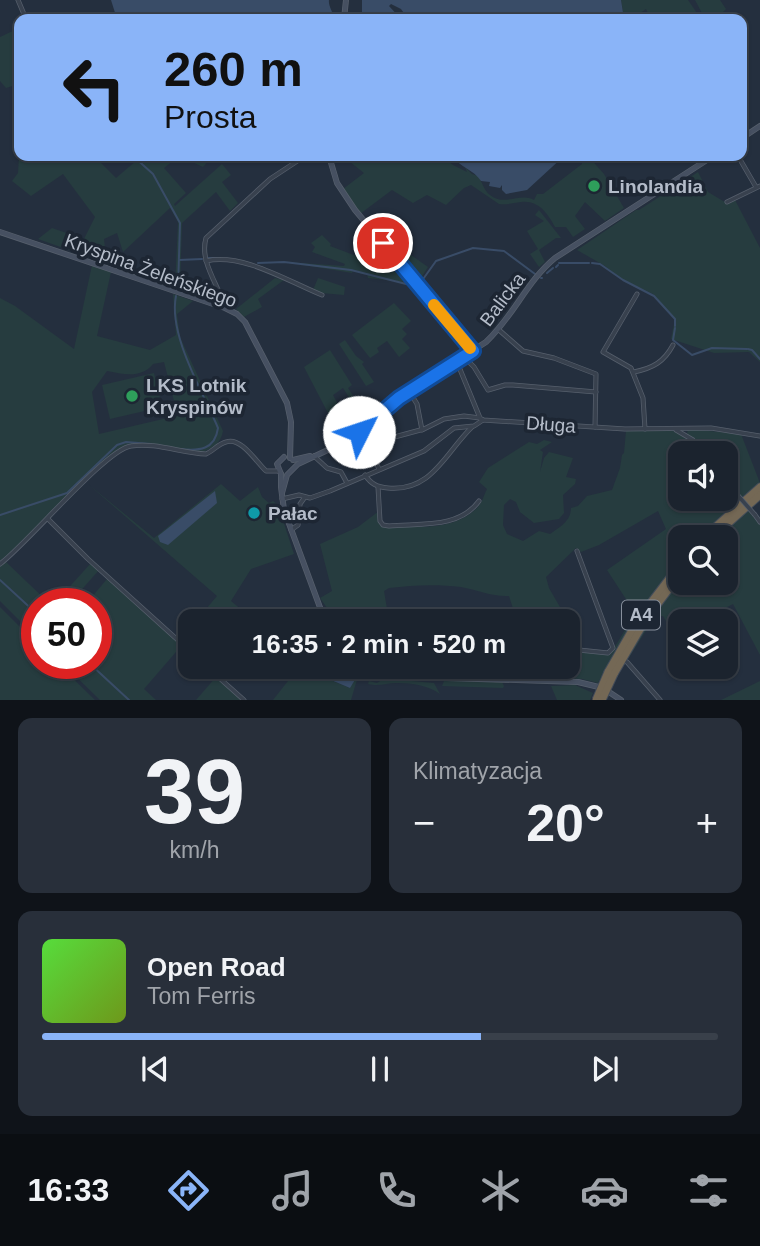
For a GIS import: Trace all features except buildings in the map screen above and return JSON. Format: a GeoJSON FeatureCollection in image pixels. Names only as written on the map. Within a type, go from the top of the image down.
{"type":"FeatureCollection","features":[{"type":"Feature","properties":{"kind":"highway"},"geometry":{"type":"LineString","coordinates":[[717,525],[760,487]]}},
{"type":"Feature","properties":{"kind":"highway"},"geometry":{"type":"LineString","coordinates":[[726,525],[760,495]]}},
{"type":"Feature","properties":{"kind":"highway","name":"A4"},"geometry":{"type":"LineString","coordinates":[[596,700],[639,618],[668,580]]}},
{"type":"Feature","properties":{"kind":"highway","name":"A4"},"geometry":{"type":"LineString","coordinates":[[602,700],[611,673],[668,590]]}},
{"type":"Feature","properties":{"kind":"main road"},"geometry":{"type":"LineString","coordinates":[[331,161],[337,183],[345,196],[473,351]]}},
{"type":"Feature","properties":{"kind":"main road","name":"Balicka"},"geometry":{"type":"LineString","coordinates":[[282,473],[350,439],[410,391],[473,351],[499,330],[539,274],[568,249],[705,161]]}},
{"type":"Feature","properties":{"kind":"main road","name":"Kryspina Żeleńskiego"},"geometry":{"type":"LineString","coordinates":[[0,232],[237,314],[245,322],[285,400],[291,422],[289,458],[295,468]]}},
{"type":"Feature","properties":{"kind":"main road","name":"Balicka"},"geometry":{"type":"LineString","coordinates":[[289,458],[314,456]]}},
{"type":"Feature","properties":{"kind":"main road"},"geometry":{"type":"LineString","coordinates":[[289,458],[277,464],[282,473],[282,496],[322,609]]}},
{"type":"Feature","properties":{"kind":"main road"},"geometry":{"type":"LineString","coordinates":[[480,679],[578,682],[603,688],[621,700]]}},
{"type":"Feature","properties":{"kind":"street"},"geometry":{"type":"LineString","coordinates":[[225,308],[206,260],[204,244],[211,232],[270,179],[297,161]]}},
{"type":"Feature","properties":{"kind":"street"},"geometry":{"type":"LineString","coordinates":[[727,202],[758,187],[741,161]]}},
{"type":"Feature","properties":{"kind":"street"},"geometry":{"type":"LineString","coordinates":[[206,260],[257,265],[322,295]]}},
{"type":"Feature","properties":{"kind":"street"},"geometry":{"type":"LineString","coordinates":[[637,294],[603,352],[634,372],[643,398],[645,429]]}},
{"type":"Feature","properties":{"kind":"street"},"geometry":{"type":"LineString","coordinates":[[499,330],[523,351],[554,358],[596,374],[595,427]]}},
{"type":"Feature","properties":{"kind":"street"},"geometry":{"type":"LineString","coordinates":[[634,372],[646,370],[663,361],[673,345]]}},
{"type":"Feature","properties":{"kind":"street"},"geometry":{"type":"LineString","coordinates":[[464,357],[476,369],[488,390],[507,384],[596,393]]}},
{"type":"Feature","properties":{"kind":"street"},"geometry":{"type":"LineString","coordinates":[[378,488],[397,489],[420,483],[434,474],[482,419],[457,361]]}},
{"type":"Feature","properties":{"kind":"street"},"geometry":{"type":"LineString","coordinates":[[410,391],[417,404],[422,430]]}},
{"type":"Feature","properties":{"kind":"street","name":"Długa"},"geometry":{"type":"LineString","coordinates":[[365,446],[422,430],[444,419],[464,416],[595,427],[727,430],[760,436]]}},
{"type":"Feature","properties":{"kind":"street"},"geometry":{"type":"LineString","coordinates":[[282,496],[299,495],[310,498],[330,491],[424,451],[454,428],[474,426]]}},
{"type":"Feature","properties":{"kind":"street"},"geometry":{"type":"LineString","coordinates":[[683,433],[686,428]]}},
{"type":"Feature","properties":{"kind":"street"},"geometry":{"type":"LineString","coordinates":[[674,429],[691,441]]}},
{"type":"Feature","properties":{"kind":"street"},"geometry":{"type":"LineString","coordinates":[[350,439],[365,446],[379,469]]}},
{"type":"Feature","properties":{"kind":"street"},"geometry":{"type":"LineString","coordinates":[[0,564],[112,454],[130,446],[206,454],[224,442],[233,442],[243,447],[265,471],[282,473]]}},
{"type":"Feature","properties":{"kind":"street"},"geometry":{"type":"LineString","coordinates":[[314,456],[327,468],[341,472],[347,483]]}},
{"type":"Feature","properties":{"kind":"street"},"geometry":{"type":"LineString","coordinates":[[271,471],[277,464]]}},
{"type":"Feature","properties":{"kind":"street"},"geometry":{"type":"LineString","coordinates":[[365,475],[378,488],[380,520],[383,525],[441,524],[469,512],[479,501]]}},
{"type":"Feature","properties":{"kind":"street"},"geometry":{"type":"LineString","coordinates":[[738,496],[760,522]]}},
{"type":"Feature","properties":{"kind":"street"},"geometry":{"type":"LineString","coordinates":[[292,530],[298,525],[300,504],[305,497]]}},
{"type":"Feature","properties":{"kind":"street"},"geometry":{"type":"LineString","coordinates":[[48,519],[178,640]]}},
{"type":"Feature","properties":{"kind":"street"},"geometry":{"type":"LineString","coordinates":[[577,551],[613,648],[608,653],[580,650]]}},
{"type":"Feature","properties":{"kind":"street"},"geometry":{"type":"LineString","coordinates":[[627,662],[660,700]]}},
{"type":"Feature","properties":{"kind":"street"},"geometry":{"type":"LineString","coordinates":[[220,679],[244,700]]}},
{"type":"Feature","properties":{"kind":"green space"},"geometry":{"type":"Polygon","coordinates":[[[621,0],[688,0],[698,14],[648,14],[646,9],[638,14],[623,14],[621,0]]]}},
{"type":"Feature","properties":{"kind":"green space"},"geometry":{"type":"Polygon","coordinates":[[[695,0],[720,0],[726,9],[721,14],[702,14],[695,0]]]}},
{"type":"Feature","properties":{"kind":"green space"},"geometry":{"type":"Polygon","coordinates":[[[14,30],[14,86],[6,88],[0,81],[0,37],[14,30]]]}},
{"type":"Feature","properties":{"kind":"green space"},"geometry":{"type":"Polygon","coordinates":[[[19,161],[99,161],[116,178],[136,161],[173,161],[164,168],[186,193],[175,206],[222,164],[231,175],[222,182],[238,203],[230,211],[216,192],[182,223],[180,289],[175,287],[178,222],[170,208],[123,252],[117,233],[104,239],[105,248],[100,261],[38,239],[52,228],[84,239],[95,217],[63,174],[31,196],[12,181],[18,173],[19,161]]]}},
{"type":"Feature","properties":{"kind":"green space"},"geometry":{"type":"Polygon","coordinates":[[[190,161],[208,161],[203,167],[190,161]]]}},
{"type":"Feature","properties":{"kind":"green space"},"geometry":{"type":"Polygon","coordinates":[[[349,161],[448,161],[467,172],[465,167],[478,176],[486,191],[495,198],[534,200],[537,194],[543,194],[582,164],[582,161],[592,161],[604,174],[624,208],[605,221],[585,202],[575,216],[585,229],[573,237],[566,227],[555,227],[546,213],[533,203],[499,204],[471,185],[446,205],[427,195],[413,203],[392,190],[360,214],[343,189],[364,173],[349,161]]]}},
{"type":"Feature","properties":{"kind":"green space"},"geometry":{"type":"Polygon","coordinates":[[[698,172],[708,192],[728,204],[735,200],[760,248],[760,362],[749,352],[714,353],[671,339],[675,319],[653,294],[622,280],[605,266],[577,250],[698,172]]]}},
{"type":"Feature","properties":{"kind":"green space"},"geometry":{"type":"Polygon","coordinates":[[[539,210],[561,238],[556,238],[539,250],[545,262],[539,267],[530,254],[538,249],[527,231],[544,221],[535,215],[539,210]]]}},
{"type":"Feature","properties":{"kind":"green space"},"geometry":{"type":"Polygon","coordinates":[[[322,235],[330,246],[359,257],[375,240],[412,283],[368,278],[367,273],[353,270],[352,273],[286,262],[344,266],[345,264],[312,252],[315,247],[311,243],[322,235]]]}},
{"type":"Feature","properties":{"kind":"green space"},"geometry":{"type":"Polygon","coordinates":[[[391,241],[428,267],[419,281],[387,245],[391,241]]]}},
{"type":"Feature","properties":{"kind":"green space"},"geometry":{"type":"Polygon","coordinates":[[[92,265],[111,272],[97,336],[150,350],[176,335],[173,294],[193,301],[177,314],[180,337],[223,431],[222,435],[216,445],[202,452],[140,444],[120,448],[86,476],[0,562],[0,298],[74,349],[92,265]],[[164,362],[153,364],[137,374],[107,371],[92,392],[99,434],[176,416],[164,362]]]}},
{"type":"Feature","properties":{"kind":"green space"},"geometry":{"type":"Polygon","coordinates":[[[275,278],[284,280],[258,299],[262,307],[244,317],[236,309],[275,278]]]}},
{"type":"Feature","properties":{"kind":"green space"},"geometry":{"type":"Polygon","coordinates":[[[318,278],[345,287],[344,295],[313,290],[318,278]]]}},
{"type":"Feature","properties":{"kind":"green space"},"geometry":{"type":"Polygon","coordinates":[[[394,303],[411,321],[402,329],[407,334],[402,339],[410,348],[399,357],[387,341],[377,348],[379,352],[370,358],[352,335],[394,303]]]}},
{"type":"Feature","properties":{"kind":"green space"},"geometry":{"type":"Polygon","coordinates":[[[345,340],[356,356],[364,362],[362,364],[374,382],[366,386],[339,344],[345,340]]]}},
{"type":"Feature","properties":{"kind":"green space"},"geometry":{"type":"Polygon","coordinates":[[[330,350],[352,385],[348,388],[356,400],[352,402],[343,388],[333,395],[340,408],[329,415],[304,367],[330,350]]]}},
{"type":"Feature","properties":{"kind":"green space","name":"LKS Lotnik Kryspinów"},"geometry":{"type":"Polygon","coordinates":[[[154,373],[162,407],[110,419],[102,385],[154,373]]]}},
{"type":"Feature","properties":{"kind":"green space"},"geometry":{"type":"Polygon","coordinates":[[[688,429],[741,434],[760,483],[742,497],[738,492],[738,441],[694,441],[687,434],[688,429]]]}},
{"type":"Feature","properties":{"kind":"green space"},"geometry":{"type":"Polygon","coordinates":[[[671,430],[691,441],[668,441],[668,511],[726,511],[712,525],[668,525],[668,574],[617,647],[598,683],[580,679],[580,651],[610,655],[635,613],[607,570],[666,529],[658,511],[599,545],[581,552],[576,548],[546,577],[561,609],[513,609],[509,596],[452,586],[389,588],[384,591],[387,609],[328,609],[320,598],[332,591],[320,544],[358,527],[379,511],[379,523],[382,526],[445,525],[467,516],[480,504],[487,489],[479,482],[488,468],[529,442],[552,442],[540,450],[543,452],[540,472],[549,452],[573,458],[566,477],[576,479],[575,484],[563,495],[564,513],[559,519],[534,523],[520,512],[516,502],[510,499],[504,505],[503,525],[507,534],[523,541],[539,531],[550,534],[567,520],[571,508],[578,506],[587,496],[612,490],[624,453],[626,431],[671,430]]]}},
{"type":"Feature","properties":{"kind":"green space"},"geometry":{"type":"Polygon","coordinates":[[[88,484],[154,538],[221,484],[240,501],[258,487],[262,497],[269,503],[273,501],[278,505],[294,554],[251,569],[231,601],[241,609],[206,609],[217,596],[88,484]]]}},
{"type":"Feature","properties":{"kind":"green space"},"geometry":{"type":"Polygon","coordinates":[[[748,510],[760,525],[760,655],[733,604],[723,609],[668,609],[668,624],[663,616],[650,624],[627,661],[643,631],[669,595],[738,595],[738,525],[732,525],[748,510]]]}},
{"type":"Feature","properties":{"kind":"green space"},"geometry":{"type":"Polygon","coordinates":[[[6,562],[33,588],[21,588],[21,622],[0,601],[0,566],[6,562]]]}},
{"type":"Feature","properties":{"kind":"green space"},"geometry":{"type":"Polygon","coordinates":[[[91,563],[99,570],[83,588],[68,588],[91,563]]]}},
{"type":"Feature","properties":{"kind":"green space"},"geometry":{"type":"Polygon","coordinates":[[[107,579],[178,641],[178,650],[144,689],[156,700],[100,700],[78,679],[112,679],[112,588],[99,588],[107,579]]]}},
{"type":"Feature","properties":{"kind":"green space"},"geometry":{"type":"Polygon","coordinates":[[[0,607],[21,628],[21,679],[73,679],[95,700],[0,700],[0,607]]]}},
{"type":"Feature","properties":{"kind":"green space"},"geometry":{"type":"Polygon","coordinates":[[[214,679],[218,679],[242,700],[196,700],[214,679]]]}},
{"type":"Feature","properties":{"kind":"green space"},"geometry":{"type":"Polygon","coordinates":[[[290,679],[328,679],[350,688],[352,679],[357,679],[351,700],[273,700],[290,679]]]}},
{"type":"Feature","properties":{"kind":"green space"},"geometry":{"type":"Polygon","coordinates":[[[384,679],[405,679],[434,683],[440,694],[415,684],[368,684],[369,681],[377,683],[384,679]]]}},
{"type":"Feature","properties":{"kind":"green space"},"geometry":{"type":"Polygon","coordinates":[[[444,681],[502,682],[504,686],[442,686],[444,681]]]}},
{"type":"Feature","properties":{"kind":"green space"},"geometry":{"type":"Polygon","coordinates":[[[760,681],[760,700],[721,700],[760,681]]]}},
{"type":"Feature","properties":{"kind":"green space"},"geometry":{"type":"Polygon","coordinates":[[[575,685],[593,693],[590,700],[557,700],[551,686],[575,685]]]}},
{"type":"Feature","properties":{"kind":"water"},"geometry":{"type":"Polygon","coordinates":[[[111,0],[329,0],[333,14],[115,14],[111,0]]]}},
{"type":"Feature","properties":{"kind":"water"},"geometry":{"type":"Polygon","coordinates":[[[362,0],[621,0],[623,14],[404,14],[391,4],[389,6],[396,14],[362,14],[362,0]]]}},
{"type":"Feature","properties":{"kind":"water"},"geometry":{"type":"Polygon","coordinates":[[[456,161],[559,161],[527,190],[506,194],[502,185],[500,188],[489,186],[490,182],[481,181],[456,161]]]}},
{"type":"Feature","properties":{"kind":"water"},"geometry":{"type":"Polygon","coordinates":[[[215,491],[217,503],[168,545],[160,542],[158,536],[215,491]]]}},
{"type":"Feature","properties":{"kind":"water"},"geometry":{"type":"Polygon","coordinates":[[[329,679],[355,679],[350,688],[329,679]]]}},
{"type":"Feature","properties":{"kind":"waterway"},"geometry":{"type":"LineString","coordinates":[[139,161],[153,174],[180,223],[178,289]]}},
{"type":"Feature","properties":{"kind":"waterway"},"geometry":{"type":"LineString","coordinates":[[421,282],[436,261],[473,248],[504,251],[535,274]]}},
{"type":"Feature","properties":{"kind":"waterway"},"geometry":{"type":"LineString","coordinates":[[208,258],[220,258]]}},
{"type":"Feature","properties":{"kind":"waterway"},"geometry":{"type":"LineString","coordinates":[[179,260],[202,259]]}},
{"type":"Feature","properties":{"kind":"waterway"},"geometry":{"type":"LineString","coordinates":[[258,263],[284,262],[351,270],[414,286]]}},
{"type":"Feature","properties":{"kind":"waterway"},"geometry":{"type":"LineString","coordinates":[[559,263],[589,263]]}},
{"type":"Feature","properties":{"kind":"waterway"},"geometry":{"type":"LineString","coordinates":[[592,263],[600,264],[654,296],[675,319],[675,326]]}},
{"type":"Feature","properties":{"kind":"waterway"},"geometry":{"type":"LineString","coordinates":[[547,273],[553,268]]}},
{"type":"Feature","properties":{"kind":"waterway"},"geometry":{"type":"LineString","coordinates":[[176,296],[177,328],[182,345],[218,428],[213,441],[205,448],[180,449]]}},
{"type":"Feature","properties":{"kind":"waterway"},"geometry":{"type":"LineString","coordinates":[[675,328],[673,340],[692,355],[712,348],[747,349]]}},
{"type":"Feature","properties":{"kind":"waterway"},"geometry":{"type":"LineString","coordinates":[[748,349],[760,359]]}},
{"type":"Feature","properties":{"kind":"waterway"},"geometry":{"type":"LineString","coordinates":[[0,515],[67,493],[117,445],[126,442],[151,444]]}},
{"type":"Feature","properties":{"kind":"waterway"},"geometry":{"type":"LineString","coordinates":[[0,580],[21,599]]}},
{"type":"Feature","properties":{"kind":"waterway"},"geometry":{"type":"LineString","coordinates":[[106,679],[129,700]]}},
{"type":"Feature","properties":{"kind":"slow traffic"},"geometry":{"type":"LineString","coordinates":[[434,305],[470,348]]}},
{"type":"Feature","properties":{"kind":"place","name":"Linolandia"},"geometry":{"type":"Point","coordinates":[594,186]}},
{"type":"Feature","properties":{"kind":"place","name":"LKS Lotnik Kryspinów"},"geometry":{"type":"Point","coordinates":[132,396]}},
{"type":"Feature","properties":{"kind":"place","name":"Pałac"},"geometry":{"type":"Point","coordinates":[254,513]}},
{"type":"Feature","properties":{"kind":"route"},"geometry":{"type":"LineString","coordinates":[[359,432],[399,398],[473,351],[383,243]]}}]}
